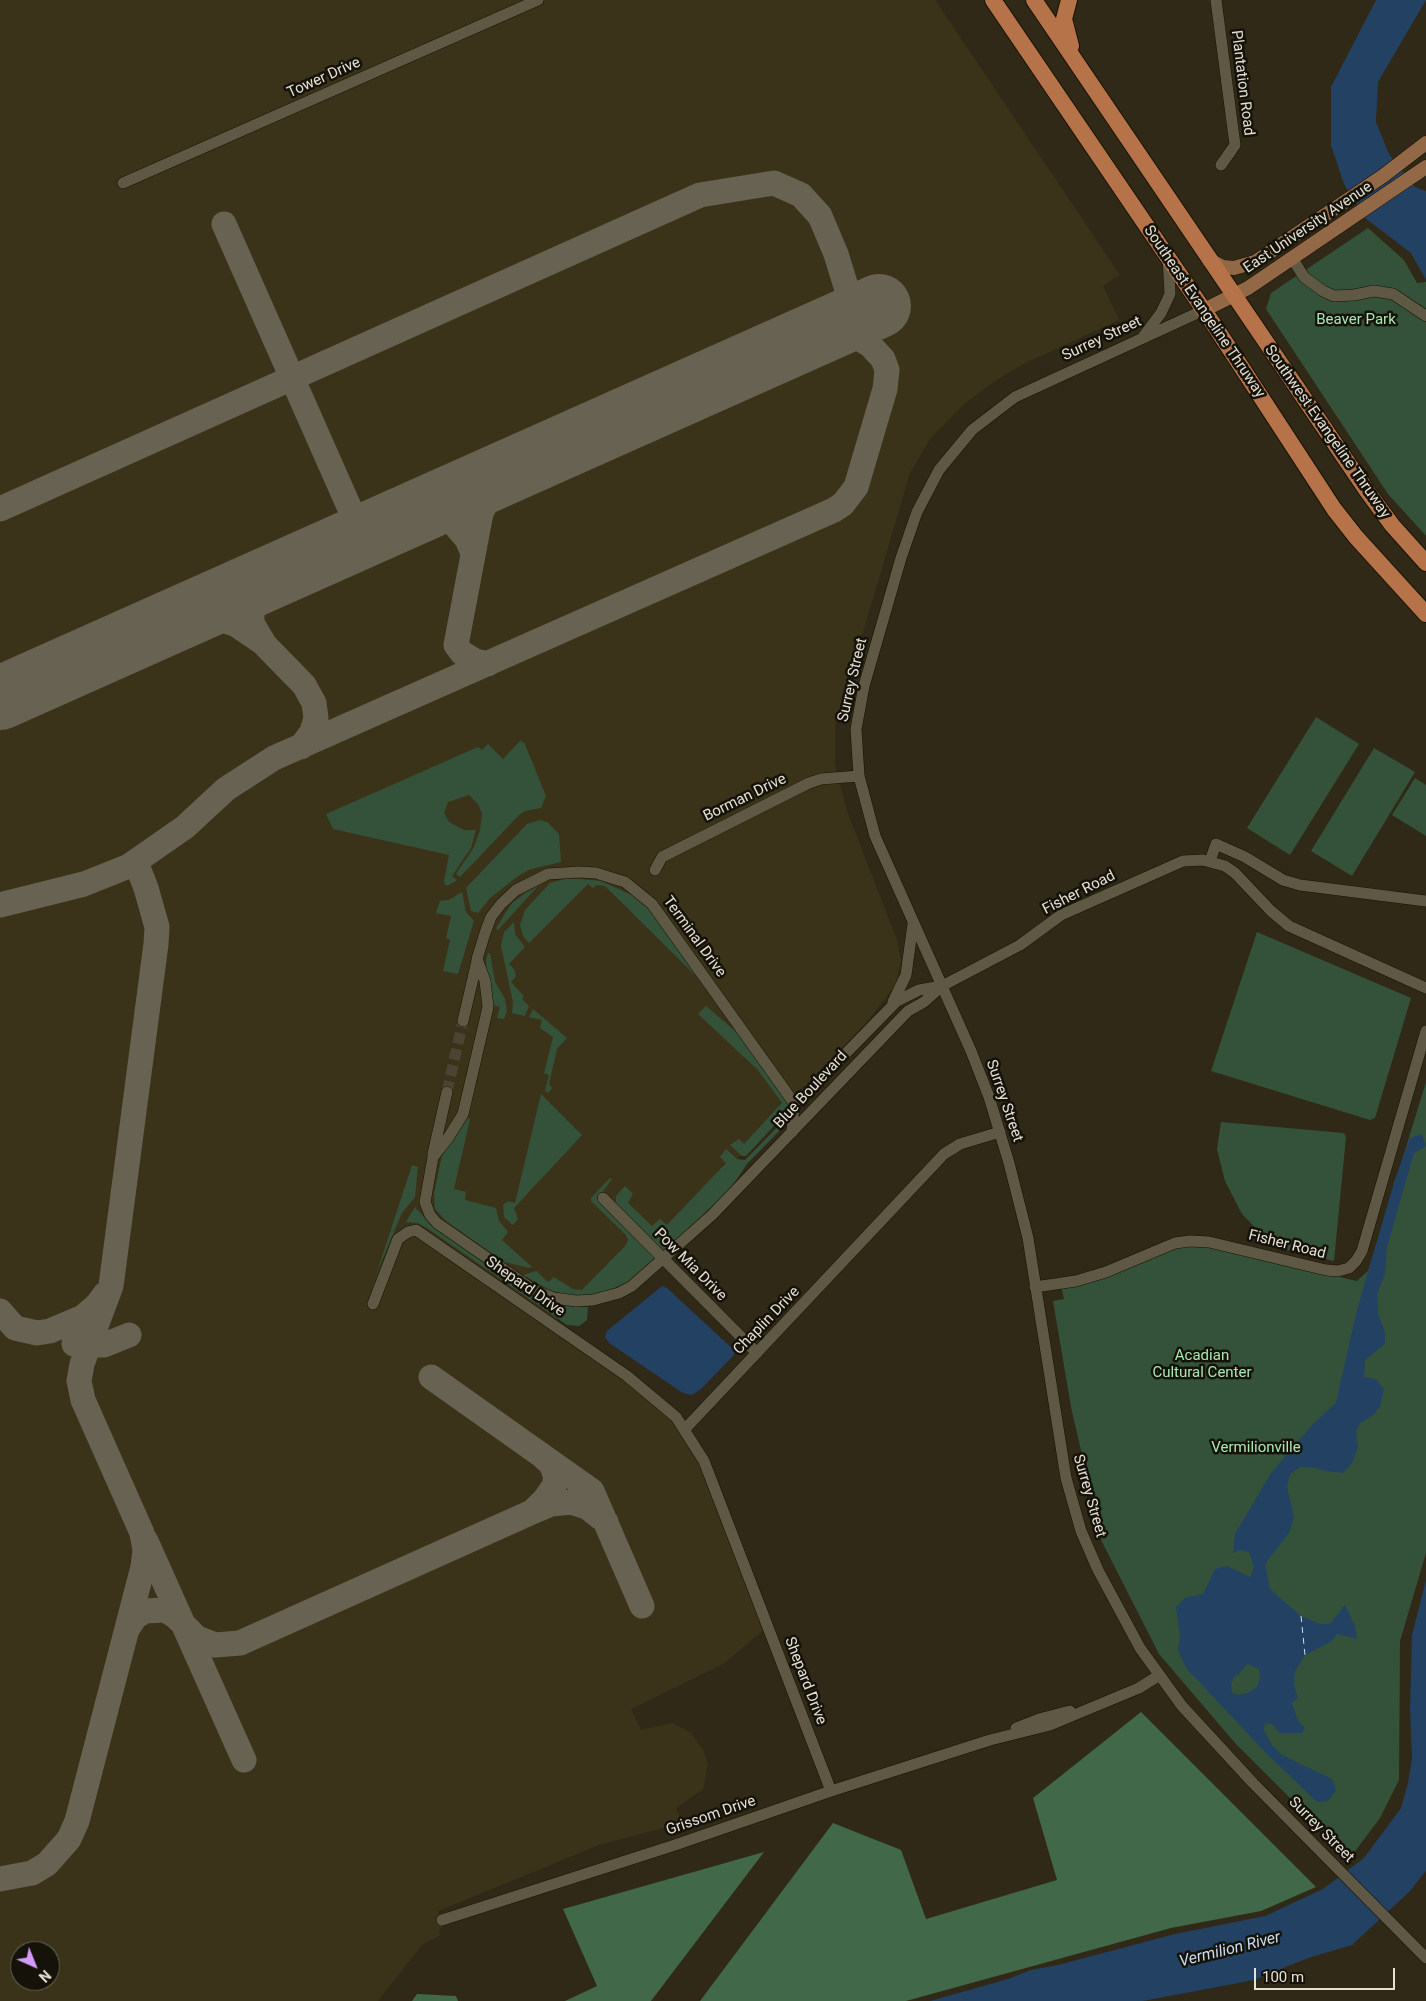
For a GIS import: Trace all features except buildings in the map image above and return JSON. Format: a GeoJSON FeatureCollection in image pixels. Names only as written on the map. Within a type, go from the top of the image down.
{"type":"FeatureCollection","features":[{"type":"Feature","properties":{"kind":"highway","name":"Southeast Evangeline Thruway"},"geometry":{"type":"LineString","coordinates":[[993,0],[1168,256],[1334,509],[1356,537],[1426,614]]}},
{"type":"Feature","properties":{"kind":"highway"},"geometry":{"type":"LineString","coordinates":[[1034,0],[1234,296]]}},
{"type":"Feature","properties":{"kind":"highway"},"geometry":{"type":"LineString","coordinates":[[1069,0],[1064,19],[1066,30],[1088,78]]}},
{"type":"Feature","properties":{"kind":"highway","name":"Southwest Evangeline Thruway"},"geometry":{"type":"LineString","coordinates":[[1234,296],[1372,498],[1392,525],[1426,563]]}},
{"type":"Feature","properties":{"kind":"main road","name":"East University Avenue"},"geometry":{"type":"LineString","coordinates":[[1209,260],[1223,267],[1244,267],[1262,258],[1402,163],[1426,143]]}},
{"type":"Feature","properties":{"kind":"main road","name":"East University Avenue"},"geometry":{"type":"LineString","coordinates":[[1204,310],[1234,296],[1426,166]]}},
{"type":"Feature","properties":{"kind":"street","name":"Tower Drive"},"geometry":{"type":"LineString","coordinates":[[123,183],[538,0]]}},
{"type":"Feature","properties":{"kind":"street","name":"Plantation Road"},"geometry":{"type":"LineString","coordinates":[[1216,0],[1235,145],[1222,166]]}},
{"type":"Feature","properties":{"kind":"street"},"geometry":{"type":"LineString","coordinates":[[1142,338],[1161,314],[1170,294],[1168,256]]}},
{"type":"Feature","properties":{"kind":"street"},"geometry":{"type":"LineString","coordinates":[[1292,258],[1304,277],[1323,291],[1334,296],[1374,291],[1394,294],[1426,316]]}},
{"type":"Feature","properties":{"kind":"street","name":"Surrey Street"},"geometry":{"type":"LineString","coordinates":[[1204,310],[1015,397],[972,430],[939,470],[917,512],[901,558],[864,686],[856,729],[859,776],[875,836],[989,1097],[1000,1132],[1019,1198],[1064,1465],[1076,1513],[1098,1570],[1126,1623],[1158,1676],[1210,1738],[1426,1958]]}},
{"type":"Feature","properties":{"kind":"street","name":"Borman Drive"},"geometry":{"type":"LineString","coordinates":[[655,870],[662,857],[668,853],[809,783],[821,779],[859,776]]}},
{"type":"Feature","properties":{"kind":"street"},"geometry":{"type":"LineString","coordinates":[[1210,861],[1216,844],[1245,857],[1283,880],[1300,886],[1426,901]]}},
{"type":"Feature","properties":{"kind":"street","name":"Fisher Road"},"geometry":{"type":"LineString","coordinates":[[942,986],[1020,945],[1061,915],[1174,864],[1192,859],[1210,861],[1235,873],[1271,912],[1289,926],[1426,988]]}},
{"type":"Feature","properties":{"kind":"street","name":"Terminal Drive"},"geometry":{"type":"LineString","coordinates":[[463,1021],[477,959],[491,917],[501,904],[516,890],[548,874],[596,873],[625,882],[658,910],[794,1103]]}},
{"type":"Feature","properties":{"kind":"street","name":"Blue Boulevard"},"geometry":{"type":"LineString","coordinates":[[794,1103],[810,1090],[889,1007],[901,988],[906,975],[913,922]]}},
{"type":"Feature","properties":{"kind":"street"},"geometry":{"type":"LineString","coordinates":[[433,1157],[463,1114],[488,1007],[484,981],[477,959]]}},
{"type":"Feature","properties":{"kind":"street","name":"Blue Boulevard"},"geometry":{"type":"LineString","coordinates":[[889,1007],[919,990],[942,986]]}},
{"type":"Feature","properties":{"kind":"street","name":"Blue Boulevard"},"geometry":{"type":"LineString","coordinates":[[664,1260],[712,1215],[901,1018],[942,986]]}},
{"type":"Feature","properties":{"kind":"street","name":"Fisher Road"},"geometry":{"type":"LineString","coordinates":[[1035,1287],[1076,1281],[1175,1243],[1190,1241],[1209,1242],[1326,1270],[1338,1271],[1349,1268],[1362,1251],[1426,1031]]}},
{"type":"Feature","properties":{"kind":"street"},"geometry":{"type":"LineString","coordinates":[[447,1092],[425,1192],[425,1202],[430,1215],[437,1223],[532,1289],[554,1298],[576,1301],[605,1298],[632,1286],[664,1260]]}},
{"type":"Feature","properties":{"kind":"street"},"geometry":{"type":"LineString","coordinates":[[792,1132],[794,1103]]}},
{"type":"Feature","properties":{"kind":"street","name":"Chaplin Drive"},"geometry":{"type":"LineString","coordinates":[[684,1429],[944,1154],[960,1144],[1000,1132]]}},
{"type":"Feature","properties":{"kind":"street","name":"Pow Mia Drive"},"geometry":{"type":"LineString","coordinates":[[604,1198],[757,1353]]}},
{"type":"Feature","properties":{"kind":"street","name":"Shepard Drive"},"geometry":{"type":"LineString","coordinates":[[373,1304],[398,1239],[408,1232],[416,1230],[638,1384],[664,1406],[684,1429],[704,1461],[831,1790]]}},
{"type":"Feature","properties":{"kind":"street","name":"Grissom Drive"},"geometry":{"type":"LineString","coordinates":[[442,1920],[675,1845],[831,1790],[990,1740],[1050,1725],[1139,1688],[1158,1676]]}},
{"type":"Feature","properties":{"kind":"shaded area"},"geometry":{"type":"Polygon","coordinates":[[[0,0],[935,0],[1120,275],[1103,286],[1119,320],[1021,365],[992,383],[964,404],[930,439],[910,473],[835,727],[835,764],[847,811],[897,940],[901,961],[896,984],[867,1022],[706,1192],[640,1251],[547,1327],[648,1397],[674,1422],[691,1448],[706,1477],[764,1630],[723,1664],[631,1709],[641,1730],[673,1723],[691,1733],[704,1752],[708,1765],[703,1789],[676,1808],[682,1823],[599,1845],[438,1911],[443,1924],[439,1931],[440,1935],[422,1945],[378,2001],[0,2001],[0,0]]]}},
{"type":"Feature","properties":{"kind":"green space","name":"Beaver Park"},"geometry":{"type":"Polygon","coordinates":[[[1368,228],[1404,260],[1417,283],[1426,282],[1426,536],[1388,494],[1266,309],[1271,293],[1368,228]]]}},
{"type":"Feature","properties":{"kind":"green space"},"geometry":{"type":"Polygon","coordinates":[[[1316,717],[1359,744],[1290,855],[1247,828],[1316,717]]]}},
{"type":"Feature","properties":{"kind":"green space"},"geometry":{"type":"Polygon","coordinates":[[[521,740],[522,743],[524,742],[546,796],[541,808],[525,811],[519,815],[460,877],[456,874],[474,847],[480,830],[482,814],[478,804],[469,795],[448,802],[444,813],[449,822],[464,830],[476,830],[471,848],[452,876],[457,880],[449,885],[445,885],[444,881],[449,855],[333,829],[326,814],[478,747],[482,750],[488,744],[503,759],[521,740]]]}},
{"type":"Feature","properties":{"kind":"green space"},"geometry":{"type":"Polygon","coordinates":[[[1374,748],[1415,772],[1352,876],[1311,851],[1374,748]]]}},
{"type":"Feature","properties":{"kind":"green space"},"geometry":{"type":"Polygon","coordinates":[[[1415,778],[1426,785],[1426,836],[1392,815],[1415,778]]]}},
{"type":"Feature","properties":{"kind":"green space"},"geometry":{"type":"Polygon","coordinates":[[[540,820],[547,822],[559,834],[561,862],[531,869],[518,876],[490,898],[478,913],[471,911],[466,888],[527,824],[540,820]]]}},
{"type":"Feature","properties":{"kind":"green space"},"geometry":{"type":"Polygon","coordinates":[[[569,878],[601,881],[638,898],[646,904],[699,979],[605,886],[597,885],[593,888],[588,884],[529,943],[523,936],[520,925],[525,910],[550,883],[569,878]]]}},
{"type":"Feature","properties":{"kind":"green space"},"geometry":{"type":"Polygon","coordinates":[[[538,886],[498,930],[496,928],[512,903],[538,886]]]}},
{"type":"Feature","properties":{"kind":"green space"},"geometry":{"type":"Polygon","coordinates":[[[462,892],[466,912],[474,921],[458,974],[443,971],[450,940],[446,938],[451,916],[436,913],[440,901],[449,900],[462,892]]]}},
{"type":"Feature","properties":{"kind":"green space"},"geometry":{"type":"Polygon","coordinates":[[[514,922],[515,934],[525,947],[509,964],[514,969],[516,976],[511,982],[524,996],[522,999],[529,1006],[525,1016],[512,1013],[513,1002],[501,946],[504,932],[514,922]]]}},
{"type":"Feature","properties":{"kind":"green space"},"geometry":{"type":"Polygon","coordinates":[[[1257,932],[1411,998],[1375,1118],[1370,1120],[1211,1071],[1257,932]]]}},
{"type":"Feature","properties":{"kind":"green space"},"geometry":{"type":"Polygon","coordinates":[[[488,953],[490,953],[495,982],[505,999],[507,1011],[504,1019],[497,1018],[500,1007],[492,1005],[486,961],[488,953]]]}},
{"type":"Feature","properties":{"kind":"green space"},"geometry":{"type":"Polygon","coordinates":[[[706,1006],[741,1036],[790,1105],[786,1113],[746,1156],[742,1156],[730,1145],[739,1139],[744,1144],[782,1103],[758,1070],[698,1014],[706,1006]]]}},
{"type":"Feature","properties":{"kind":"green space"},"geometry":{"type":"Polygon","coordinates":[[[533,1009],[567,1038],[557,1049],[549,1084],[552,1088],[548,1093],[545,1091],[549,1075],[544,1073],[553,1037],[540,1028],[542,1020],[529,1017],[533,1009]]]}},
{"type":"Feature","properties":{"kind":"green space","name":"Vermilionville"},"geometry":{"type":"Polygon","coordinates":[[[1426,1082],[1426,1553],[1400,1641],[1399,1780],[1380,1818],[1350,1858],[1235,1743],[1159,1654],[1102,1542],[1071,1407],[1053,1301],[1064,1299],[1061,1286],[1179,1247],[1209,1246],[1357,1281],[1368,1271],[1426,1082]]]}},
{"type":"Feature","properties":{"kind":"green space"},"geometry":{"type":"Polygon","coordinates":[[[541,1094],[582,1135],[514,1208],[518,1219],[513,1225],[504,1217],[503,1205],[508,1201],[515,1203],[541,1094]]]}},
{"type":"Feature","properties":{"kind":"green space"},"geometry":{"type":"Polygon","coordinates":[[[788,1116],[789,1121],[747,1164],[730,1189],[667,1249],[661,1250],[616,1205],[616,1196],[625,1186],[633,1194],[628,1203],[652,1226],[660,1219],[667,1225],[726,1163],[720,1157],[726,1149],[737,1159],[745,1160],[788,1116]]]}},
{"type":"Feature","properties":{"kind":"green space"},"geometry":{"type":"Polygon","coordinates":[[[467,1118],[470,1119],[454,1189],[466,1192],[465,1200],[496,1208],[499,1221],[508,1232],[502,1240],[532,1267],[530,1268],[504,1262],[446,1221],[435,1209],[434,1194],[442,1155],[467,1118]]]}},
{"type":"Feature","properties":{"kind":"green space"},"geometry":{"type":"Polygon","coordinates":[[[1221,1122],[1344,1133],[1346,1137],[1334,1261],[1274,1247],[1242,1214],[1225,1181],[1217,1149],[1221,1122]]]}},
{"type":"Feature","properties":{"kind":"green space"},"geometry":{"type":"Polygon","coordinates":[[[412,1165],[418,1167],[415,1197],[402,1213],[376,1275],[412,1165]]]}},
{"type":"Feature","properties":{"kind":"green space"},"geometry":{"type":"Polygon","coordinates":[[[610,1178],[612,1179],[601,1194],[656,1258],[628,1282],[610,1290],[590,1295],[571,1295],[551,1291],[523,1275],[536,1271],[548,1282],[554,1277],[573,1289],[582,1290],[626,1245],[628,1240],[626,1235],[591,1201],[591,1198],[610,1178]]]}},
{"type":"Feature","properties":{"kind":"green space"},"geometry":{"type":"Polygon","coordinates":[[[415,1207],[433,1227],[531,1295],[561,1306],[588,1307],[587,1320],[579,1326],[567,1325],[427,1228],[418,1223],[406,1222],[415,1207]]]}},
{"type":"Feature","properties":{"kind":"green space"},"geometry":{"type":"Polygon","coordinates":[[[1141,1712],[1316,1887],[1261,1911],[1171,1928],[906,2001],[700,2001],[833,1823],[901,1850],[926,1919],[1057,1880],[1033,1798],[1141,1712]]]}},
{"type":"Feature","properties":{"kind":"green space"},"geometry":{"type":"Polygon","coordinates":[[[764,1852],[651,2001],[565,2001],[597,1986],[563,1909],[764,1852]]]}},
{"type":"Feature","properties":{"kind":"green space"},"geometry":{"type":"Polygon","coordinates":[[[417,1994],[456,1996],[458,2001],[412,2001],[417,1994]]]}},
{"type":"Feature","properties":{"kind":"water"},"geometry":{"type":"Polygon","coordinates":[[[1376,0],[1426,0],[1378,82],[1376,122],[1389,154],[1415,187],[1426,191],[1426,280],[1411,253],[1365,218],[1344,184],[1331,145],[1331,87],[1376,0]]]}},
{"type":"Feature","properties":{"kind":"water"},"geometry":{"type":"Polygon","coordinates":[[[1422,1134],[1426,1146],[1414,1153],[1387,1247],[1385,1274],[1377,1294],[1378,1314],[1385,1332],[1385,1344],[1365,1360],[1364,1377],[1376,1379],[1384,1389],[1380,1407],[1372,1416],[1360,1423],[1356,1432],[1358,1448],[1352,1463],[1343,1473],[1312,1467],[1300,1467],[1290,1474],[1287,1487],[1294,1517],[1290,1531],[1265,1564],[1270,1589],[1301,1616],[1320,1624],[1330,1624],[1345,1605],[1355,1626],[1357,1639],[1337,1634],[1332,1641],[1305,1655],[1295,1671],[1294,1685],[1298,1698],[1292,1703],[1298,1721],[1305,1728],[1302,1733],[1280,1733],[1272,1724],[1265,1723],[1264,1731],[1272,1745],[1282,1755],[1332,1779],[1336,1790],[1328,1801],[1317,1802],[1267,1754],[1187,1669],[1178,1651],[1180,1635],[1176,1607],[1185,1598],[1203,1594],[1215,1569],[1227,1566],[1250,1577],[1254,1567],[1249,1552],[1241,1550],[1233,1553],[1235,1534],[1271,1473],[1314,1423],[1336,1403],[1357,1310],[1395,1179],[1410,1138],[1422,1134]],[[1247,1664],[1234,1677],[1231,1685],[1232,1693],[1238,1695],[1248,1693],[1257,1687],[1260,1678],[1259,1669],[1247,1664]]]}},
{"type":"Feature","properties":{"kind":"water"},"geometry":{"type":"Polygon","coordinates":[[[662,1286],[667,1288],[735,1351],[733,1356],[701,1389],[692,1395],[683,1393],[609,1343],[605,1337],[607,1331],[662,1286]]]}},
{"type":"Feature","properties":{"kind":"water","name":"Vermilion River"},"geometry":{"type":"Polygon","coordinates":[[[1426,1580],[1426,1871],[1409,1892],[1352,1945],[1308,1958],[1254,1980],[1143,2001],[930,2001],[1008,1979],[1031,1970],[1058,1965],[1175,1934],[1265,1916],[1323,1889],[1364,1858],[1401,1808],[1408,1783],[1412,1758],[1410,1710],[1412,1635],[1426,1580]]]}},
{"type":"Feature","properties":{"kind":"ferry route"},"geometry":{"type":"LineString","coordinates":[[1301,1616],[1305,1655]]}},
{"type":"Feature","properties":{"kind":"taxiway"},"geometry":{"type":"LineString","coordinates":[[0,509],[700,195],[774,183],[801,195],[820,216],[836,254],[848,293],[837,325],[870,345],[883,359],[887,370],[885,389],[856,487],[843,504],[834,510],[274,758],[226,789],[185,827],[129,866],[84,884],[0,905]]}},
{"type":"Feature","properties":{"kind":"taxiway"},"geometry":{"type":"LineString","coordinates":[[224,224],[362,536]]}},
{"type":"Feature","properties":{"kind":"taxiway"},"geometry":{"type":"LineString","coordinates":[[488,664],[475,661],[462,653],[456,645],[481,513],[495,486],[513,469]]}},
{"type":"Feature","properties":{"kind":"taxiway"},"geometry":{"type":"LineString","coordinates":[[413,513],[448,517],[467,539],[473,553],[472,561]]}},
{"type":"Feature","properties":{"kind":"taxiway"},"geometry":{"type":"LineString","coordinates":[[265,645],[252,623],[252,607],[259,590],[271,577]]}},
{"type":"Feature","properties":{"kind":"taxiway"},"geometry":{"type":"LineString","coordinates":[[178,618],[216,618],[235,624],[263,643],[304,685],[314,703],[316,718],[312,732],[301,747]]}},
{"type":"Feature","properties":{"kind":"taxiway"},"geometry":{"type":"LineString","coordinates":[[0,1879],[32,1873],[47,1864],[69,1839],[77,1821],[143,1567],[145,1550],[142,1533],[83,1400],[79,1381],[82,1364],[111,1286],[156,944],[157,927],[146,888],[139,870],[129,866]]}},
{"type":"Feature","properties":{"kind":"taxiway"},"geometry":{"type":"LineString","coordinates":[[0,1311],[15,1328],[37,1333],[50,1331],[83,1317],[97,1305],[105,1294]]}},
{"type":"Feature","properties":{"kind":"taxiway"},"geometry":{"type":"LineString","coordinates":[[74,1344],[104,1345],[129,1335]]}},
{"type":"Feature","properties":{"kind":"taxiway"},"geometry":{"type":"LineString","coordinates":[[431,1377],[592,1491],[642,1606]]}},
{"type":"Feature","properties":{"kind":"taxiway"},"geometry":{"type":"LineString","coordinates":[[128,1628],[135,1617],[145,1611],[165,1610],[175,1616],[197,1638],[215,1645],[240,1643],[532,1512],[545,1499],[554,1486],[556,1478],[552,1465],[540,1454]]}},
{"type":"Feature","properties":{"kind":"taxiway"},"geometry":{"type":"LineString","coordinates":[[532,1512],[551,1504],[571,1502],[587,1507],[606,1522]]}},
{"type":"Feature","properties":{"kind":"taxiway"},"geometry":{"type":"LineString","coordinates":[[146,1541],[244,1760]]}},
{"type":"Feature","properties":{"kind":"runway"},"geometry":{"type":"LineString","coordinates":[[0,698],[879,306]]}},
{"type":"Feature","properties":{"kind":"tunnel"},"geometry":{"type":"LineString","coordinates":[[447,1092],[463,1021]]}},
{"type":"Feature","properties":{"kind":"park label","name":"Acadian Cultural Center"},"geometry":{"type":"Point","coordinates":[1202,1364]}}]}
